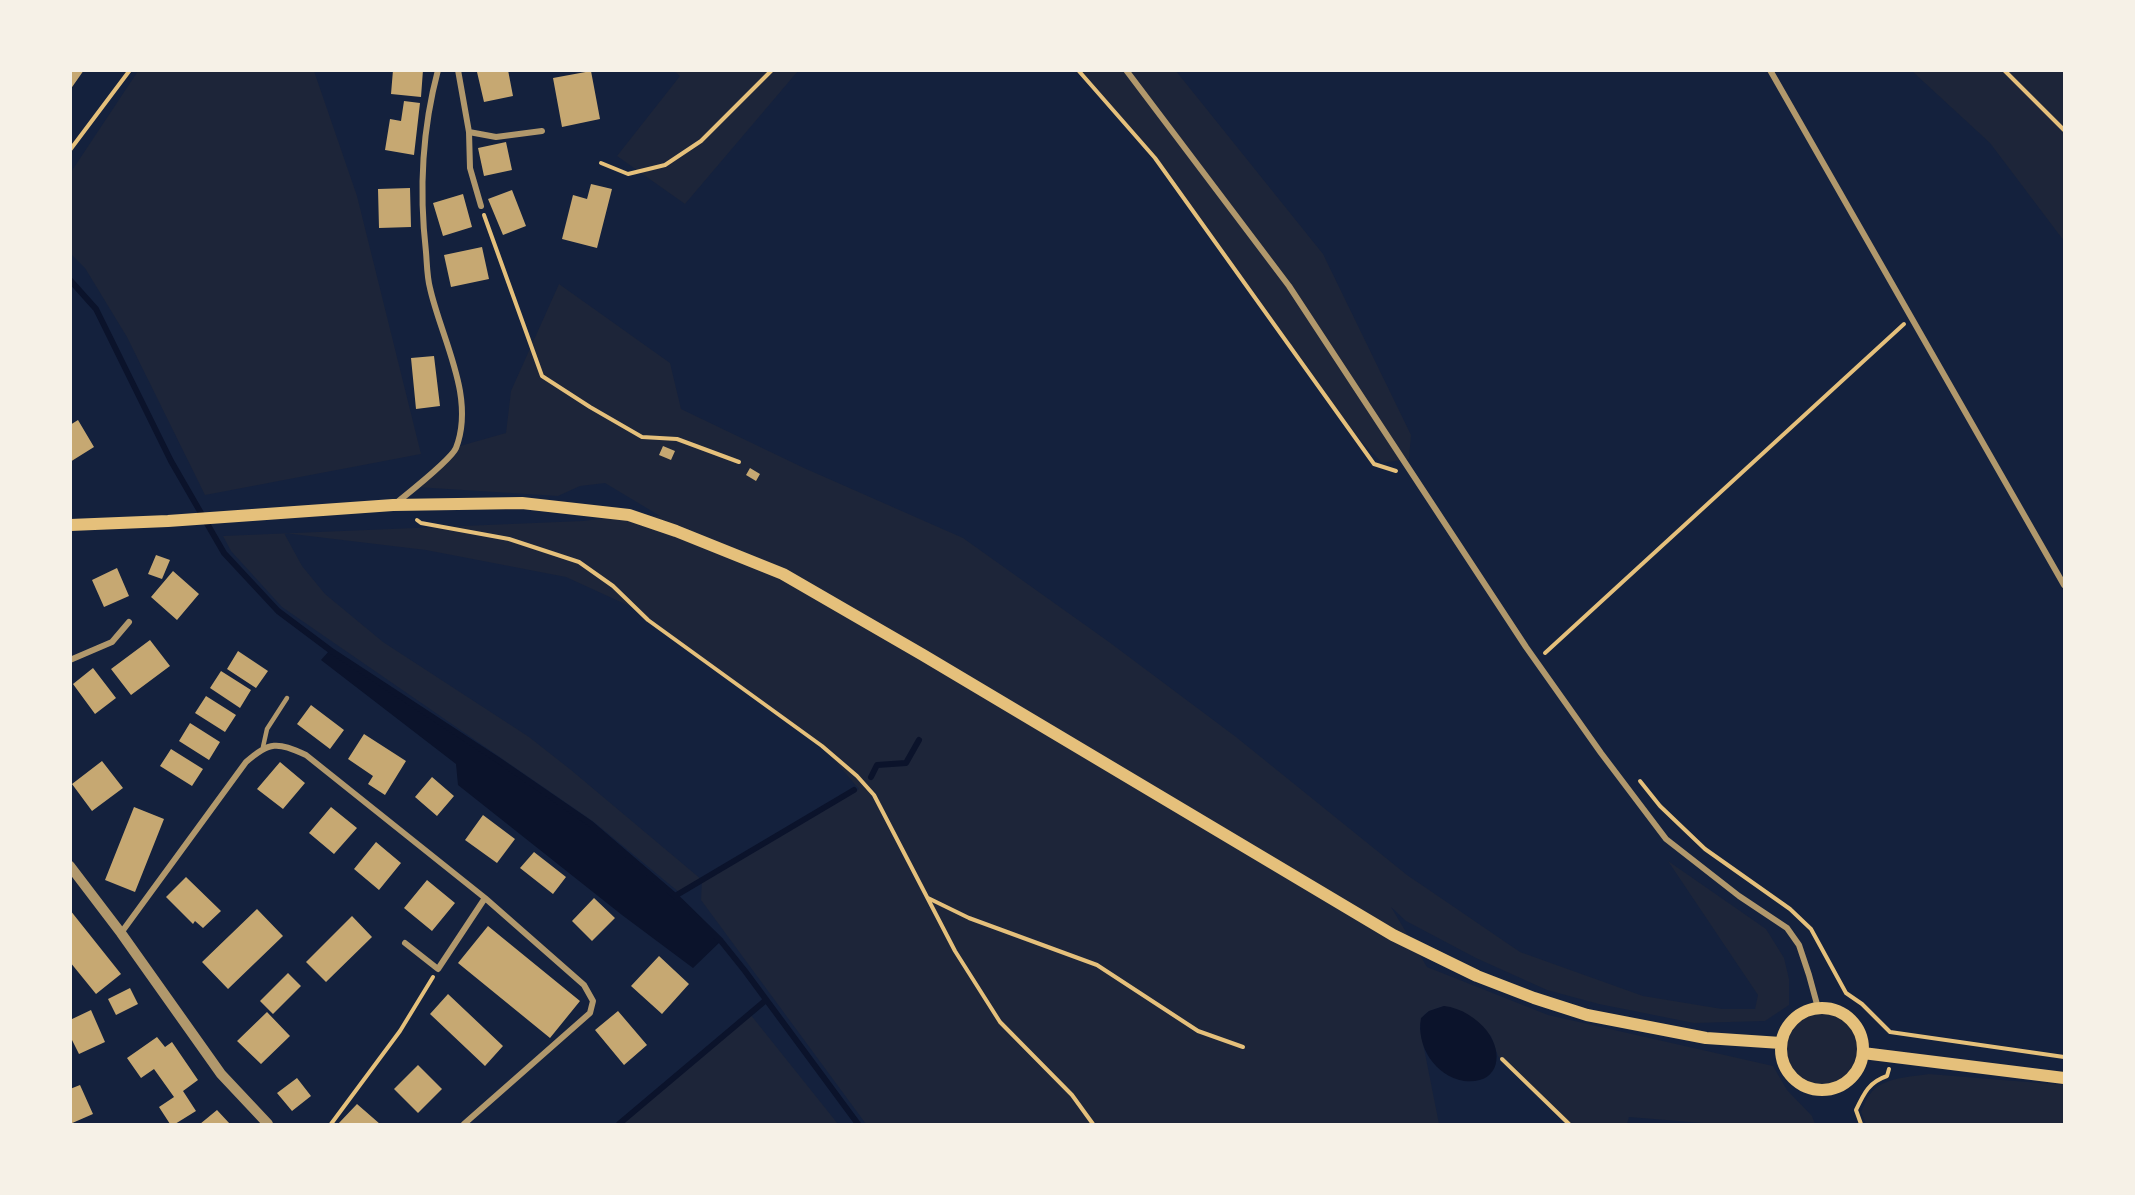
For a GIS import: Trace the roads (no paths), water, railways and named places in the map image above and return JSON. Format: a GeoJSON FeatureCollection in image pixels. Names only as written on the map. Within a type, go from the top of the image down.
{"type":"FeatureCollection","features":[{"type":"Feature","properties":{"kind":"main road"},"geometry":{"type":"LineString","coordinates":[[70,523],[168,521],[393,505],[543,504],[630,515],[783,574],[1393,935],[1477,976],[1587,1015],[1706,1038],[1781,1043]]}},
{"type":"Feature","properties":{"kind":"main road"},"geometry":{"type":"LineString","coordinates":[[1818,1008],[1835,1010],[1846,1015],[1855,1024],[1862,1037],[1863,1053],[1860,1065],[1847,1081],[1840,1086],[1818,1090],[1803,1085],[1787,1071],[1782,1057],[1781,1043],[1785,1030],[1793,1020],[1804,1012],[1818,1008]]}},
{"type":"Feature","properties":{"kind":"main road"},"geometry":{"type":"LineString","coordinates":[[1863,1053],[2064,1078]]}},
{"type":"Feature","properties":{"kind":"street"},"geometry":{"type":"LineString","coordinates":[[393,505],[455,451],[463,420],[455,369],[430,288],[421,213],[422,164],[431,95],[438,70]]}},
{"type":"Feature","properties":{"kind":"street"},"geometry":{"type":"LineString","coordinates":[[458,70],[469,132],[470,168],[481,206]]}},
{"type":"Feature","properties":{"kind":"street"},"geometry":{"type":"LineString","coordinates":[[1126,70],[1289,286],[1535,662],[1666,839],[1739,896],[1786,928],[1799,945],[1818,1008]]}},
{"type":"Feature","properties":{"kind":"street"},"geometry":{"type":"LineString","coordinates":[[1770,70],[2064,585]]}},
{"type":"Feature","properties":{"kind":"street"},"geometry":{"type":"LineString","coordinates":[[469,132],[496,137],[542,131]]}},
{"type":"Feature","properties":{"kind":"street"},"geometry":{"type":"LineString","coordinates":[[70,660],[112,642],[129,622]]}},
{"type":"Feature","properties":{"kind":"street"},"geometry":{"type":"LineString","coordinates":[[121,933],[246,762],[263,747],[284,745],[306,755],[485,898],[584,985],[592,1001],[590,1013],[464,1125]]}},
{"type":"Feature","properties":{"kind":"street"},"geometry":{"type":"LineString","coordinates":[[70,866],[121,933],[220,1074],[268,1125]]}},
{"type":"Feature","properties":{"kind":"street"},"geometry":{"type":"LineString","coordinates":[[405,943],[438,969],[485,898]]}},
{"type":"Feature","properties":{"kind":"lane"},"geometry":{"type":"LineString","coordinates":[[263,747],[267,729],[287,698]]}},
{"type":"Feature","properties":{"kind":"waterway"},"geometry":{"type":"LineString","coordinates":[[70,280],[96,309],[171,461],[224,553],[278,611],[330,650],[591,824],[675,896],[721,941],[858,1124]]}},
{"type":"Feature","properties":{"kind":"waterway"},"geometry":{"type":"LineString","coordinates":[[871,777],[877,765],[906,763],[919,740]]}},
{"type":"Feature","properties":{"kind":"waterway"},"geometry":{"type":"LineString","coordinates":[[675,896],[854,790]]}},
{"type":"Feature","properties":{"kind":"waterway"},"geometry":{"type":"LineString","coordinates":[[619,1124],[766,1000]]}}]}
